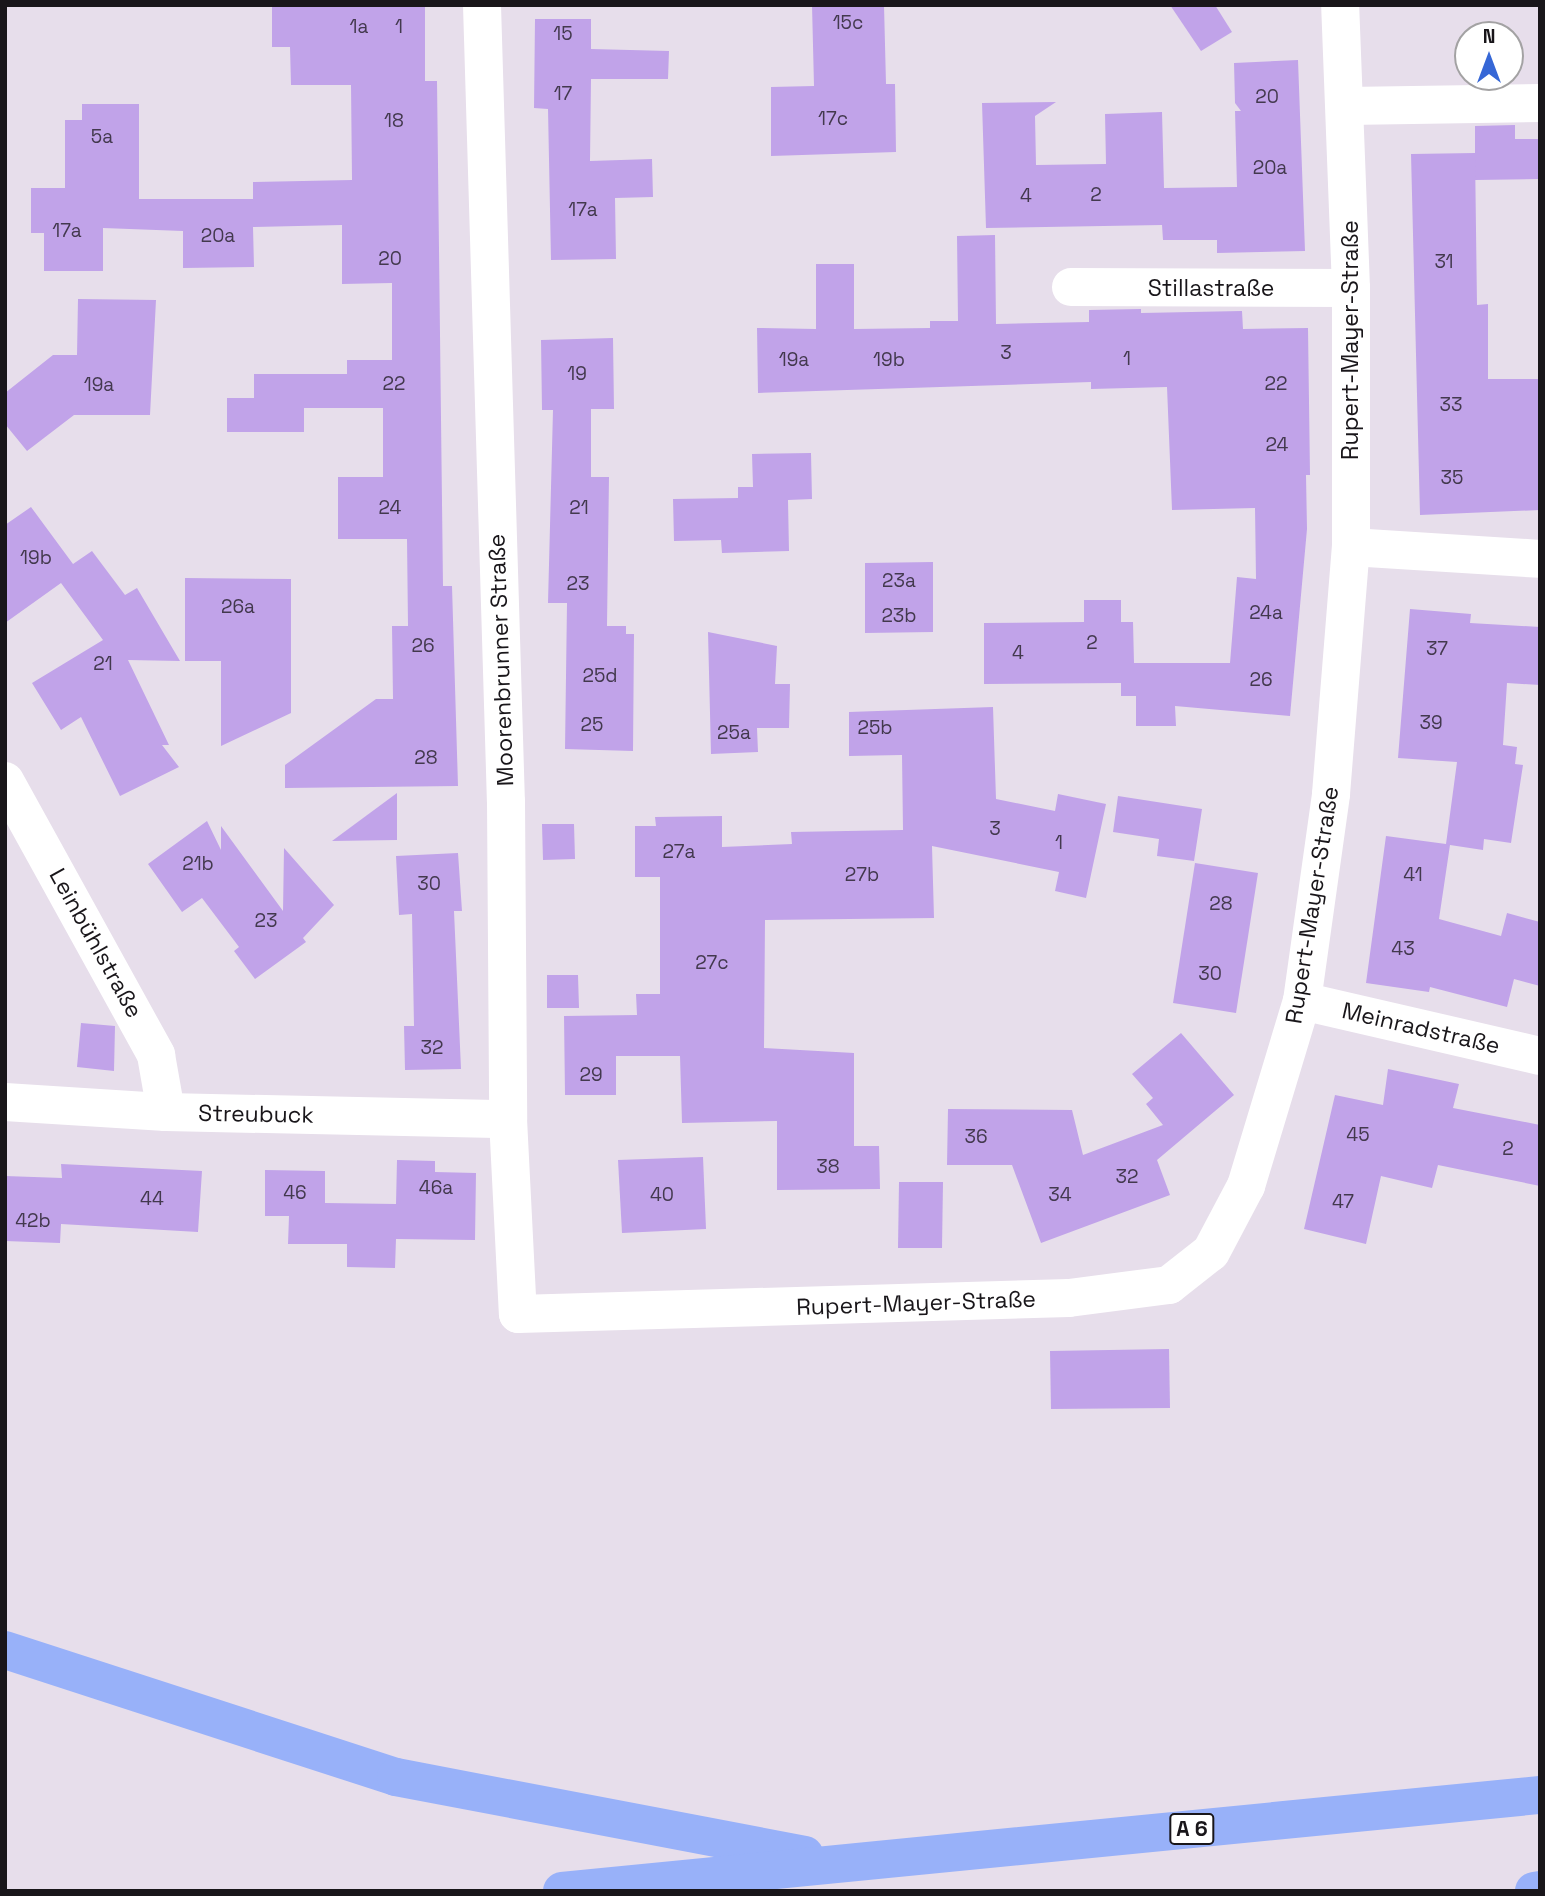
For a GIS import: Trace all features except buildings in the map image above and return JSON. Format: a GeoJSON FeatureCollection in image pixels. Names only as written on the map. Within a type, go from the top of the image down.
{"type":"FeatureCollection","features":[{"type":"Feature","properties":{"kind":"highway"},"geometry":{"type":"LineString","coordinates":[[5,1650],[396,1777],[845,1863]]}},
{"type":"Feature","properties":{"kind":"highway","name":"A 6"},"geometry":{"type":"LineString","coordinates":[[562,1891],[1540,1795]]}},
{"type":"Feature","properties":{"kind":"highway"},"geometry":{"type":"LineString","coordinates":[[1534,1891],[1540,1890]]}},
{"type":"Feature","properties":{"kind":"street","name":"Moorenbrunner Straße"},"geometry":{"type":"LineString","coordinates":[[482,5],[506,802],[508,1119],[518,1314]]}},
{"type":"Feature","properties":{"kind":"street","name":"Rupert-Mayer-Straße"},"geometry":{"type":"LineString","coordinates":[[518,1314],[1069,1298],[1169,1285],[1211,1252],[1246,1186],[1302,1001],[1331,794],[1351,547],[1351,288],[1347,106],[1340,5]]}},
{"type":"Feature","properties":{"kind":"street"},"geometry":{"type":"LineString","coordinates":[[1347,106],[1540,103]]}},
{"type":"Feature","properties":{"kind":"street","name":"Stillastraße"},"geometry":{"type":"LineString","coordinates":[[1071,287],[1351,288]]}},
{"type":"Feature","properties":{"kind":"street"},"geometry":{"type":"LineString","coordinates":[[1351,547],[1540,559]]}},
{"type":"Feature","properties":{"kind":"street","name":"Leinbühlstraße"},"geometry":{"type":"LineString","coordinates":[[5,781],[156,1055],[166,1112]]}},
{"type":"Feature","properties":{"kind":"street","name":"Meinradstraße"},"geometry":{"type":"LineString","coordinates":[[1302,1001],[1540,1056]]}},
{"type":"Feature","properties":{"kind":"street","name":"Streubuck"},"geometry":{"type":"LineString","coordinates":[[5,1102],[166,1112],[508,1119]]}}]}
